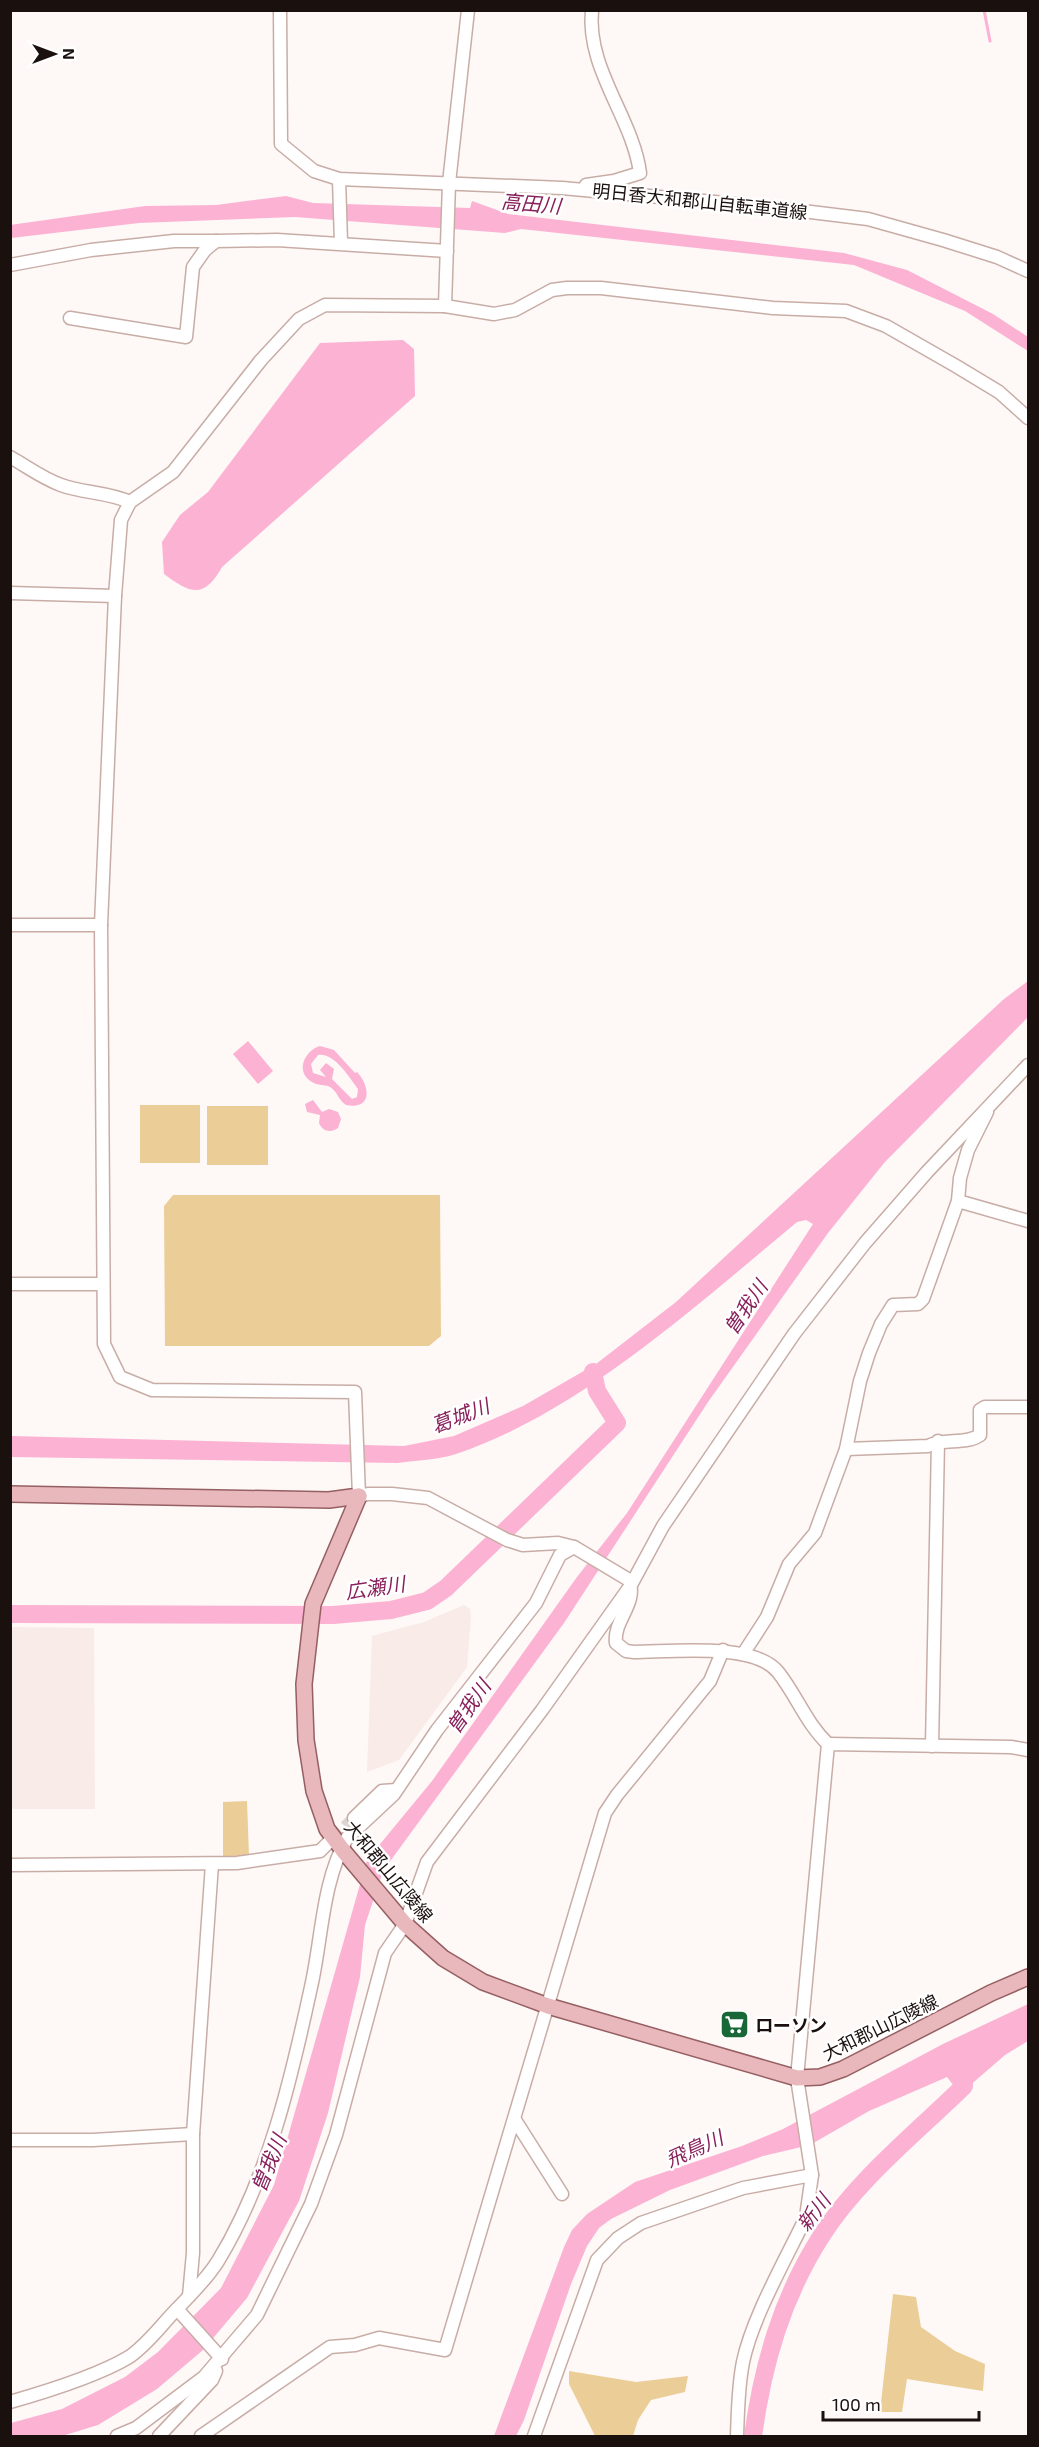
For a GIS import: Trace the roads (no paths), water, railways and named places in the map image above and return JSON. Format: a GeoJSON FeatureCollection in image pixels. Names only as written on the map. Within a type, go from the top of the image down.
{"type":"FeatureCollection","features":[{"type":"Feature","properties":{"kind":"main road"},"geometry":{"type":"LineString","coordinates":[[10,1494],[329,1500],[358,1490]]}},
{"type":"Feature","properties":{"kind":"main road","name":"大和郡山広陵線"},"geometry":{"type":"LineString","coordinates":[[358,1490],[313,1604],[309,1631],[304,1684],[306,1740],[314,1791],[327,1829],[340,1846],[401,1919],[442,1958],[483,1982],[548,2006],[797,2078],[820,2077],[843,2068],[992,1993],[1029,1977]]}},
{"type":"Feature","properties":{"kind":"street","name":"明日香大和郡山自転車道線"},"geometry":{"type":"LineString","coordinates":[[280,10],[281,144],[314,171],[339,183],[562,188],[770,207],[868,219],[975,250],[1029,271]]}},
{"type":"Feature","properties":{"kind":"street"},"geometry":{"type":"LineString","coordinates":[[445,306],[449,187],[468,10]]}},
{"type":"Feature","properties":{"kind":"street"},"geometry":{"type":"LineString","coordinates":[[562,188],[614,181],[640,173],[637,150],[618,112],[594,46],[592,10]]}},
{"type":"Feature","properties":{"kind":"street"},"geometry":{"type":"LineString","coordinates":[[339,183],[340,238]]}},
{"type":"Feature","properties":{"kind":"street"},"geometry":{"type":"LineString","coordinates":[[10,265],[90,250],[174,241],[340,238],[447,246]]}},
{"type":"Feature","properties":{"kind":"street"},"geometry":{"type":"LineString","coordinates":[[70,318],[186,337],[193,267],[205,250],[216,241]]}},
{"type":"Feature","properties":{"kind":"street"},"geometry":{"type":"LineString","coordinates":[[630,1583],[574,1547],[558,1543],[523,1545],[507,1540],[447,1506],[428,1498],[358,1490],[354,1392],[152,1390],[120,1377],[104,1344],[101,925],[115,596],[121,520],[130,502],[172,472],[261,360],[299,319],[325,305],[445,306],[494,314],[515,310],[552,290],[601,288],[728,304],[846,311],[886,326],[965,371],[999,392],[1029,418]]}},
{"type":"Feature","properties":{"kind":"street"},"geometry":{"type":"LineString","coordinates":[[10,458],[40,476],[63,486],[114,495],[130,502]]}},
{"type":"Feature","properties":{"kind":"street"},"geometry":{"type":"LineString","coordinates":[[10,593],[115,596]]}},
{"type":"Feature","properties":{"kind":"street"},"geometry":{"type":"LineString","coordinates":[[10,925],[101,925]]}},
{"type":"Feature","properties":{"kind":"street"},"geometry":{"type":"LineString","coordinates":[[117,2436],[136,2428],[204,2377],[219,2355],[257,2315],[311,2204],[336,2135],[385,1953],[427,1862],[542,1710],[630,1583],[663,1526],[794,1334],[865,1243],[1029,1065]]}},
{"type":"Feature","properties":{"kind":"street"},"geometry":{"type":"LineString","coordinates":[[743,1654],[767,1617],[789,1564],[815,1533],[846,1449],[860,1381],[881,1324],[893,1305],[918,1304],[923,1299],[958,1201],[960,1178],[968,1150],[985,1121],[988,1108]]}},
{"type":"Feature","properties":{"kind":"street"},"geometry":{"type":"LineString","coordinates":[[958,1201],[1029,1221]]}},
{"type":"Feature","properties":{"kind":"street"},"geometry":{"type":"LineString","coordinates":[[10,1284],[103,1284]]}},
{"type":"Feature","properties":{"kind":"street"},"geometry":{"type":"LineString","coordinates":[[846,1449],[928,1446],[938,1441],[974,1439],[980,1435],[980,1410],[985,1407],[1029,1407]]}},
{"type":"Feature","properties":{"kind":"street"},"geometry":{"type":"LineString","coordinates":[[932,1746],[938,1441]]}},
{"type":"Feature","properties":{"kind":"street"},"geometry":{"type":"LineString","coordinates":[[10,1500],[48,1496]]}},
{"type":"Feature","properties":{"kind":"street"},"geometry":{"type":"LineString","coordinates":[[10,2402],[51,2390],[126,2358],[144,2346],[179,2312],[189,2296],[217,2263],[237,2227],[262,2167],[288,2084],[312,1985],[329,1890],[340,1846],[396,1790],[437,1730],[536,1603],[560,1555],[574,1547]]}},
{"type":"Feature","properties":{"kind":"street"},"geometry":{"type":"LineString","coordinates":[[630,1583],[631,1600],[615,1632],[616,1643],[626,1651],[723,1650],[743,1654],[776,1670],[810,1725],[828,1744],[1011,1747],[1029,1750]]}},
{"type":"Feature","properties":{"kind":"street"},"geometry":{"type":"LineString","coordinates":[[201,2436],[330,2347],[355,2345],[379,2338],[445,2350],[605,1813],[617,1795],[710,1681],[723,1650]]}},
{"type":"Feature","properties":{"kind":"street"},"geometry":{"type":"LineString","coordinates":[[737,2436],[738,2396],[744,2360],[767,2299],[806,2217],[812,2175],[797,2078],[828,1744]]}},
{"type":"Feature","properties":{"kind":"street"},"geometry":{"type":"LineString","coordinates":[[354,1818],[382,1791],[396,1790]]}},
{"type":"Feature","properties":{"kind":"street"},"geometry":{"type":"LineString","coordinates":[[10,1865],[212,1864],[320,1851],[340,1846]]}},
{"type":"Feature","properties":{"kind":"street"},"geometry":{"type":"LineString","coordinates":[[189,2296],[193,2253],[193,2133],[212,1864]]}},
{"type":"Feature","properties":{"kind":"street"},"geometry":{"type":"LineString","coordinates":[[515,2120],[562,2194]]}},
{"type":"Feature","properties":{"kind":"street"},"geometry":{"type":"LineString","coordinates":[[10,2140],[93,2140],[193,2133]]}},
{"type":"Feature","properties":{"kind":"street"},"geometry":{"type":"LineString","coordinates":[[534,2436],[597,2260],[618,2238],[641,2223],[743,2188],[812,2175]]}},
{"type":"Feature","properties":{"kind":"street"},"geometry":{"type":"LineString","coordinates":[[179,2312],[219,2355]]}},
{"type":"Feature","properties":{"kind":"street"},"geometry":{"type":"LineString","coordinates":[[159,2436],[212,2380],[219,2355]]}},
{"type":"Feature","properties":{"kind":"waterway"},"geometry":{"type":"LineString","coordinates":[[984,10],[990,41]]}},
{"type":"Feature","properties":{"kind":"waterway","name":"広瀬川"},"geometry":{"type":"LineString","coordinates":[[10,1614],[333,1615],[391,1610],[427,1601],[446,1588],[617,1423],[597,1391],[593,1372]]}},
{"type":"Feature","properties":{"kind":"waterway","name":"新川"},"geometry":{"type":"LineString","coordinates":[[753,2436],[762,2383],[776,2332],[808,2258],[852,2195],[888,2157],[964,2086],[964,2071]]}},
{"type":"Feature","properties":{"kind":"tunnel"},"geometry":{"type":"LineString","coordinates":[[332,1839],[354,1818]]}},
{"type":"Feature","properties":{"kind":"place","name":"ローソン"},"geometry":{"type":"Point","coordinates":[734,2025]}},
{"type":"Feature","properties":{"kind":"water label","name":"高田川"},"geometry":{"type":"Point","coordinates":[531,203]}},
{"type":"Feature","properties":{"kind":"water label","name":"曽我川"},"geometry":{"type":"Point","coordinates":[745,1307]}},
{"type":"Feature","properties":{"kind":"water label","name":"葛城川"},"geometry":{"type":"Point","coordinates":[460,1415]}},
{"type":"Feature","properties":{"kind":"water label","name":"曽我川"},"geometry":{"type":"Point","coordinates":[468,1706]}},
{"type":"Feature","properties":{"kind":"water label","name":"飛鳥川"},"geometry":{"type":"Point","coordinates":[694,2148]}},
{"type":"Feature","properties":{"kind":"water label","name":"曽我川"},"geometry":{"type":"Point","coordinates":[268,2163]}}]}
